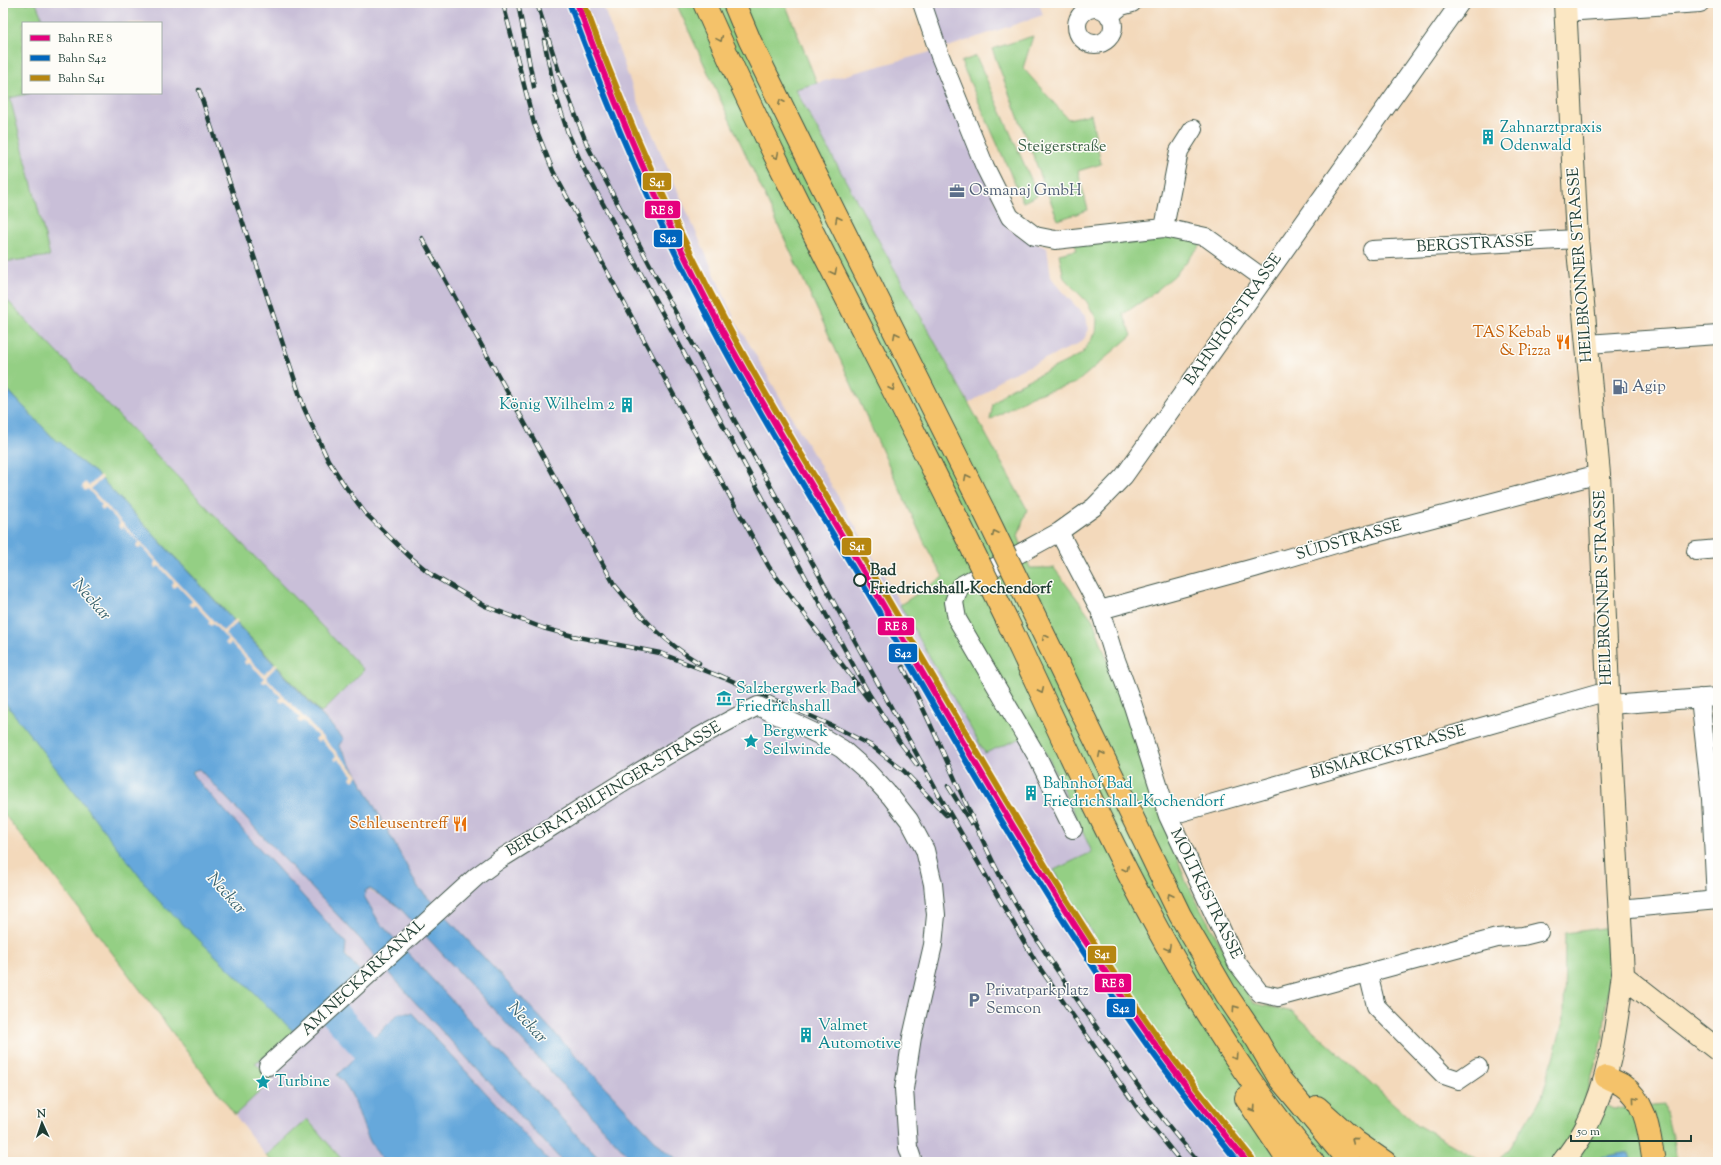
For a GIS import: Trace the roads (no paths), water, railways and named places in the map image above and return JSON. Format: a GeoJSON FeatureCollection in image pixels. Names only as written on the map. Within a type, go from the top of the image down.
{"type":"FeatureCollection","features":[{"type":"Feature","properties":{"kind":"highway"},"geometry":{"type":"LineString","coordinates":[[704,3],[722,45],[797,199],[1006,618],[1108,834],[1184,977],[1206,1014],[1272,1111],[1313,1162]]}},
{"type":"Feature","properties":{"kind":"highway"},"geometry":{"type":"LineString","coordinates":[[734,3],[750,41],[984,511],[1180,915],[1226,994],[1257,1040],[1279,1078],[1348,1162]]}},
{"type":"Feature","properties":{"kind":"highway"},"geometry":{"type":"LineString","coordinates":[[1184,977],[1198,1026],[1289,1162]]}},
{"type":"Feature","properties":{"kind":"highway"},"geometry":{"type":"LineString","coordinates":[[1257,1040],[1288,1072],[1319,1110],[1356,1142],[1386,1162]]}},
{"type":"Feature","properties":{"kind":"highway"},"geometry":{"type":"LineString","coordinates":[[1606,1077],[1623,1086],[1640,1105],[1647,1123],[1654,1162]]}},
{"type":"Feature","properties":{"kind":"main road","name":"HEILBRONNER STRASSE"},"geometry":{"type":"LineString","coordinates":[[1565,8],[1577,239],[1599,474],[1608,698],[1623,976],[1619,1016],[1606,1077],[1588,1124],[1568,1157]]}},
{"type":"Feature","properties":{"kind":"main road"},"geometry":{"type":"LineString","coordinates":[[1623,976],[1718,1050]]}},
{"type":"Feature","properties":{"kind":"street"},"geometry":{"type":"LineString","coordinates":[[922,3],[940,56],[985,167],[1010,217],[1035,236],[1055,240],[1164,228],[1206,237],[1263,278]]}},
{"type":"Feature","properties":{"kind":"street"},"geometry":{"type":"LineString","coordinates":[[1109,16],[1121,6],[1132,3]]}},
{"type":"Feature","properties":{"kind":"street","name":"BAHNHOFSTRASSE"},"geometry":{"type":"LineString","coordinates":[[1073,829],[1038,758],[957,619],[954,602],[960,586],[1059,532],[1094,507],[1124,476],[1263,278],[1460,3]]}},
{"type":"Feature","properties":{"kind":"street"},"geometry":{"type":"LineString","coordinates":[[1565,8],[1700,3]]}},
{"type":"Feature","properties":{"kind":"street"},"geometry":{"type":"LineString","coordinates":[[1164,228],[1179,151],[1194,128]]}},
{"type":"Feature","properties":{"kind":"street","name":"BERGSTRASSE"},"geometry":{"type":"LineString","coordinates":[[1372,250],[1577,239]]}},
{"type":"Feature","properties":{"kind":"street"},"geometry":{"type":"LineString","coordinates":[[1587,344],[1718,335]]}},
{"type":"Feature","properties":{"kind":"street","name":"SÜDSTRASSE"},"geometry":{"type":"LineString","coordinates":[[1100,610],[1254,568],[1342,542],[1599,474]]}},
{"type":"Feature","properties":{"kind":"street","name":"MOLTKESTRASSE"},"geometry":{"type":"LineString","coordinates":[[1059,532],[1100,610],[1113,652],[1133,706],[1168,816],[1237,963],[1260,993],[1278,997],[1497,938],[1523,936],[1539,932]]}},
{"type":"Feature","properties":{"kind":"street"},"geometry":{"type":"LineString","coordinates":[[1696,551],[1718,549]]}},
{"type":"Feature","properties":{"kind":"street","name":"BISMARCKSTRASSE"},"geometry":{"type":"LineString","coordinates":[[1168,816],[1608,698],[1700,698],[1718,696]]}},
{"type":"Feature","properties":{"kind":"street"},"geometry":{"type":"LineString","coordinates":[[1619,909],[1717,900],[1711,799],[1700,698]]}},
{"type":"Feature","properties":{"kind":"street","name":"BERGRAT-BILFINGER-STRASSE"},"geometry":{"type":"LineString","coordinates":[[460,890],[499,860],[640,772],[694,739],[758,706],[818,734],[842,749],[867,771],[909,820],[925,850],[933,884],[936,915],[933,945],[912,1037],[904,1089],[908,1147],[913,1162]]}},
{"type":"Feature","properties":{"kind":"street","name":"AM NECKARKANAL"},"geometry":{"type":"LineString","coordinates":[[268,1066],[460,890]]}},
{"type":"Feature","properties":{"kind":"street"},"geometry":{"type":"LineString","coordinates":[[1368,973],[1376,1006],[1444,1075],[1459,1080],[1478,1067]]}},
{"type":"Feature","properties":{"kind":"water"},"geometry":{"type":"Polygon","coordinates":[[[3,385],[57,442],[59,441],[77,459],[96,473],[344,739],[339,745],[358,776],[418,887],[664,1150],[682,1162],[634,1162],[399,907],[370,889],[366,890],[364,896],[379,922],[602,1162],[563,1162],[413,1000],[362,941],[199,769],[193,771],[195,778],[346,943],[345,955],[360,971],[293,1031],[157,899],[3,700],[3,385]]]}},
{"type":"Feature","properties":{"kind":"water"},"geometry":{"type":"Polygon","coordinates":[[[399,1013],[412,1013],[550,1162],[384,1162],[369,1139],[352,1096],[337,1075],[399,1013]]]}},
{"type":"Feature","properties":{"kind":"water"},"geometry":{"type":"Polygon","coordinates":[[[1629,1152],[1632,1162],[1597,1162],[1601,1157],[1629,1152]]]}},
{"type":"Feature","properties":{"kind":"waterway","name":"Neckar"},"geometry":{"type":"LineString","coordinates":[[310,987],[391,1076]]}},
{"type":"Feature","properties":{"kind":"railway"},"geometry":{"type":"LineString","coordinates":[[503,3],[534,124],[553,171],[671,390],[769,567],[868,699]]}},
{"type":"Feature","properties":{"kind":"railway"},"geometry":{"type":"LineString","coordinates":[[518,3],[534,87]]}},
{"type":"Feature","properties":{"kind":"railway"},"geometry":{"type":"LineString","coordinates":[[537,3],[560,75],[588,147],[659,282],[939,795],[1037,964],[1138,1109],[1181,1162]]}},
{"type":"Feature","properties":{"kind":"railway"},"geometry":{"type":"LineString","coordinates":[[544,40],[555,93],[568,133],[583,167],[869,694],[899,741],[917,765]]}},
{"type":"Feature","properties":{"kind":"railway"},"geometry":{"type":"LineString","coordinates":[[199,90],[304,408],[328,460],[365,513],[409,556],[432,575],[485,606],[543,628],[573,636],[660,653],[724,678]]}},
{"type":"Feature","properties":{"kind":"railway"},"geometry":{"type":"LineString","coordinates":[[422,238],[614,584],[633,607],[663,637],[699,663]]}},
{"type":"Feature","properties":{"kind":"railway"},"geometry":{"type":"LineString","coordinates":[[903,667],[927,716],[982,840],[1031,930],[1059,973],[1160,1116],[1199,1162]]}},
{"type":"Feature","properties":{"kind":"railway"},"geometry":{"type":"LineString","coordinates":[[719,675],[835,727],[872,746],[904,771],[946,815]]}},
{"type":"Feature","properties":{"kind":"railway"},"geometry":{"type":"LineString","coordinates":[[948,786],[971,823]]}},
{"type":"Feature","properties":{"kind":"rail line","name":"S41"},"geometry":{"type":"LineString","coordinates":[[584,3],[616,86],[669,209],[708,288],[748,363],[1018,822],[1086,930],[1168,1052],[1252,1158]]}},
{"type":"Feature","properties":{"kind":"rail line","name":"S42"},"geometry":{"type":"LineString","coordinates":[[570,5],[619,130],[674,252],[754,402],[858,575],[975,776],[1075,939],[1147,1045],[1238,1162]]}},
{"type":"Feature","properties":{"kind":"place","name":"Zahnarztpraxis Odenwald"},"geometry":{"type":"Point","coordinates":[1488,137]}},
{"type":"Feature","properties":{"kind":"place","name":"Osmanaj GmbH"},"geometry":{"type":"Point","coordinates":[957,191]}},
{"type":"Feature","properties":{"kind":"place","name":"TAS Kebab & Pizza"},"geometry":{"type":"Point","coordinates":[1563,342]}},
{"type":"Feature","properties":{"kind":"place","name":"Agip"},"geometry":{"type":"Point","coordinates":[1620,387]}},
{"type":"Feature","properties":{"kind":"place","name":"König Wilhelm 2"},"geometry":{"type":"Point","coordinates":[627,405]}},
{"type":"Feature","properties":{"kind":"place","name":"Bad Friedrichshall-Kochendorf"},"geometry":{"type":"Point","coordinates":[860,580]}},
{"type":"Feature","properties":{"kind":"place","name":"Salzbergwerk Bad Friedrichshall"},"geometry":{"type":"Point","coordinates":[724,698]}},
{"type":"Feature","properties":{"kind":"place","name":"Bergwerk Seilwinde"},"geometry":{"type":"Point","coordinates":[751,741]}},
{"type":"Feature","properties":{"kind":"place","name":"Bahnhof Bad Friedrichshall-Kochendorf"},"geometry":{"type":"Point","coordinates":[1031,793]}},
{"type":"Feature","properties":{"kind":"place","name":"Schleusentreff"},"geometry":{"type":"Point","coordinates":[460,824]}},
{"type":"Feature","properties":{"kind":"place","name":"Privatparkplatz Semcon"},"geometry":{"type":"Point","coordinates":[974,1000]}},
{"type":"Feature","properties":{"kind":"place","name":"Valmet Automotive"},"geometry":{"type":"Point","coordinates":[806,1035]}},
{"type":"Feature","properties":{"kind":"place","name":"Turbine"},"geometry":{"type":"Point","coordinates":[263,1082]}},
{"type":"Feature","properties":{"kind":"park label","name":"Steigerstraße"},"geometry":{"type":"Point","coordinates":[1062,147]}}]}
